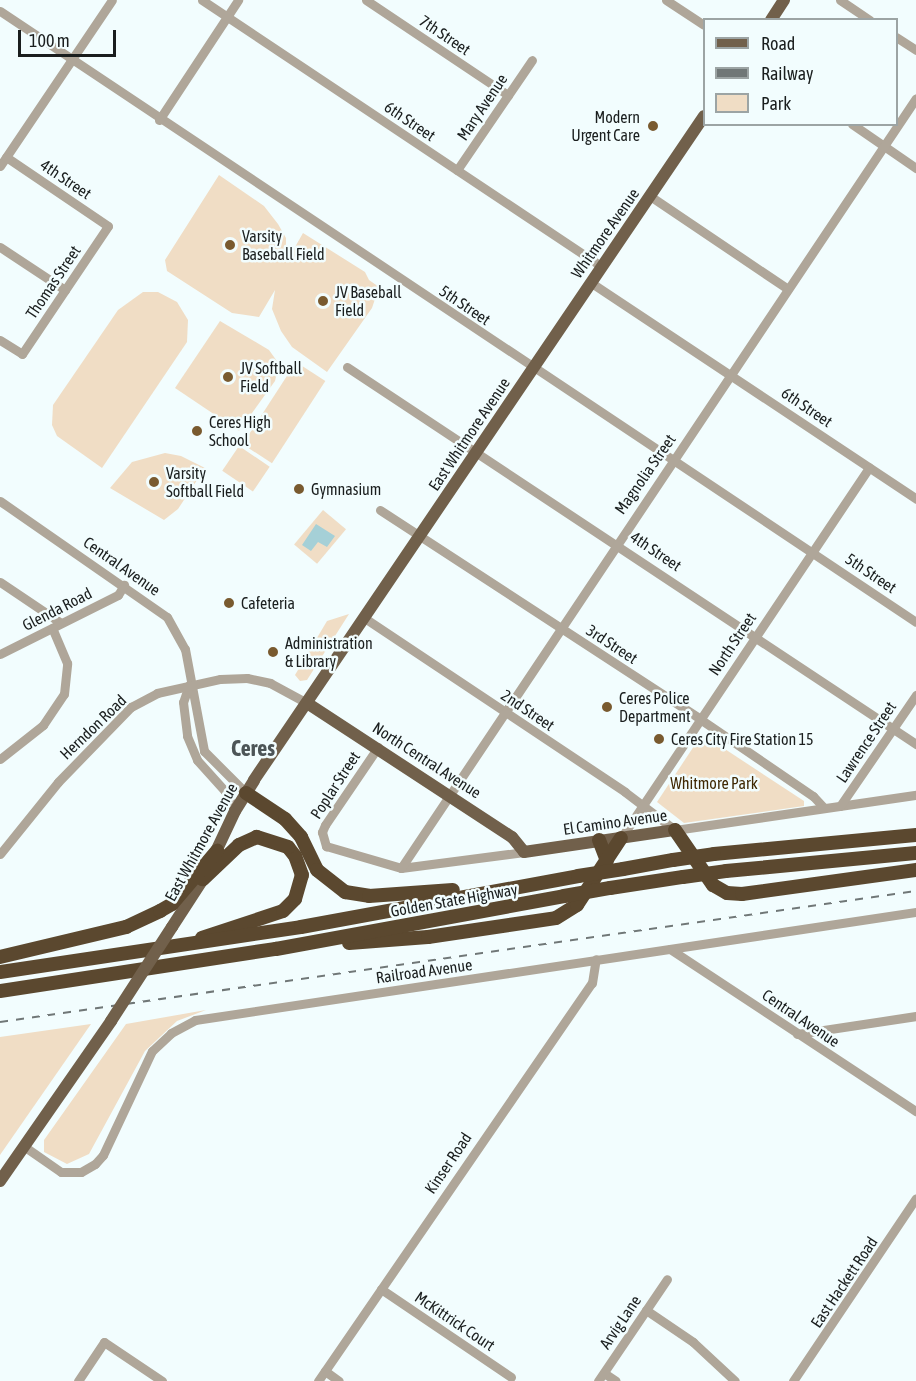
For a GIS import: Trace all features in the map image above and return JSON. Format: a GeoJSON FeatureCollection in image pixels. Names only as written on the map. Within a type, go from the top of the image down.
{"type":"FeatureCollection","features":[{"type":"Feature","properties":{"kind":"highway"},"geometry":{"type":"LineString","coordinates":[[246,793],[285,819],[301,837],[317,870],[345,892],[369,896],[509,887]]}},
{"type":"Feature","properties":{"kind":"highway"},"geometry":{"type":"LineString","coordinates":[[848,841],[916,828]]}},
{"type":"Feature","properties":{"kind":"highway"},"geometry":{"type":"LineString","coordinates":[[675,830],[713,885],[733,894],[916,870]]}},
{"type":"Feature","properties":{"kind":"highway","name":"Golden State Highway"},"geometry":{"type":"LineString","coordinates":[[0,972],[183,946],[673,860],[916,835]]}},
{"type":"Feature","properties":{"kind":"highway"},"geometry":{"type":"LineString","coordinates":[[183,946],[283,911],[295,899],[302,875],[296,856],[288,847],[257,837],[240,845],[203,879]]}},
{"type":"Feature","properties":{"kind":"highway"},"geometry":{"type":"LineString","coordinates":[[276,949],[428,937],[556,918],[577,905],[621,838]]}},
{"type":"Feature","properties":{"kind":"highway"},"geometry":{"type":"LineString","coordinates":[[599,840],[607,861]]}},
{"type":"Feature","properties":{"kind":"highway"},"geometry":{"type":"LineString","coordinates":[[0,957],[126,927],[160,911],[172,904],[217,851]]}},
{"type":"Feature","properties":{"kind":"highway","name":"Golden State Highway"},"geometry":{"type":"LineString","coordinates":[[0,991],[276,949],[564,896],[683,877],[916,853]]}},
{"type":"Feature","properties":{"kind":"main road"},"geometry":{"type":"LineString","coordinates":[[772,18],[784,0]]}},
{"type":"Feature","properties":{"kind":"main road","name":"Whitmore Avenue"},"geometry":{"type":"LineString","coordinates":[[534,369],[590,282],[703,119]]}},
{"type":"Feature","properties":{"kind":"main road","name":"East Whitmore Avenue"},"geometry":{"type":"LineString","coordinates":[[0,1181],[111,1021],[203,879],[234,811],[363,617],[534,369]]}},
{"type":"Feature","properties":{"kind":"main road","name":"North Central Avenue"},"geometry":{"type":"LineString","coordinates":[[307,703],[378,747],[512,837],[524,852]]}},
{"type":"Feature","properties":{"kind":"main road","name":"El Camino Avenue"},"geometry":{"type":"LineString","coordinates":[[524,852],[675,830]]}},
{"type":"Feature","properties":{"kind":"street"},"geometry":{"type":"LineString","coordinates":[[0,166],[112,0]]}},
{"type":"Feature","properties":{"kind":"street","name":"6th Street"},"geometry":{"type":"LineString","coordinates":[[202,0],[601,266]]}},
{"type":"Feature","properties":{"kind":"street"},"geometry":{"type":"LineString","coordinates":[[159,120],[238,0]]}},
{"type":"Feature","properties":{"kind":"street","name":"7th Street"},"geometry":{"type":"LineString","coordinates":[[366,0],[508,95]]}},
{"type":"Feature","properties":{"kind":"street"},"geometry":{"type":"LineString","coordinates":[[666,0],[703,25]]}},
{"type":"Feature","properties":{"kind":"street"},"geometry":{"type":"LineString","coordinates":[[840,0],[867,18]]}},
{"type":"Feature","properties":{"kind":"street","name":"5th Street"},"geometry":{"type":"LineString","coordinates":[[0,11],[159,120],[916,622]]}},
{"type":"Feature","properties":{"kind":"street"},"geometry":{"type":"LineString","coordinates":[[898,38],[916,50]]}},
{"type":"Feature","properties":{"kind":"street","name":"Mary Avenue"},"geometry":{"type":"LineString","coordinates":[[457,170],[532,60]]}},
{"type":"Feature","properties":{"kind":"street","name":"Magnolia Street"},"geometry":{"type":"LineString","coordinates":[[898,125],[916,98]]}},
{"type":"Feature","properties":{"kind":"street"},"geometry":{"type":"LineString","coordinates":[[855,126],[916,168]]}},
{"type":"Feature","properties":{"kind":"street","name":"Magnolia Street"},"geometry":{"type":"LineString","coordinates":[[401,867],[503,711],[897,126]]}},
{"type":"Feature","properties":{"kind":"street","name":"4th Street"},"geometry":{"type":"LineString","coordinates":[[6,157],[108,226]]}},
{"type":"Feature","properties":{"kind":"street"},"geometry":{"type":"LineString","coordinates":[[650,196],[788,289]]}},
{"type":"Feature","properties":{"kind":"street","name":"Thomas Street"},"geometry":{"type":"LineString","coordinates":[[0,340],[22,354],[108,226]]}},
{"type":"Feature","properties":{"kind":"street"},"geometry":{"type":"LineString","coordinates":[[0,247],[65,290]]}},
{"type":"Feature","properties":{"kind":"street","name":"6th Street"},"geometry":{"type":"LineString","coordinates":[[590,282],[916,499]]}},
{"type":"Feature","properties":{"kind":"street","name":"4th Street"},"geometry":{"type":"LineString","coordinates":[[347,367],[478,451],[916,744]]}},
{"type":"Feature","properties":{"kind":"street","name":"North Street"},"geometry":{"type":"LineString","coordinates":[[621,838],[869,467]]}},
{"type":"Feature","properties":{"kind":"street","name":"Central Avenue"},"geometry":{"type":"LineString","coordinates":[[0,501],[161,612],[174,628],[185,649],[189,685]]}},
{"type":"Feature","properties":{"kind":"street","name":"3rd Street"},"geometry":{"type":"LineString","coordinates":[[380,510],[560,626],[616,668],[700,719],[813,796],[824,808]]}},
{"type":"Feature","properties":{"kind":"street"},"geometry":{"type":"LineString","coordinates":[[0,582],[61,623]]}},
{"type":"Feature","properties":{"kind":"street","name":"Glenda Road"},"geometry":{"type":"LineString","coordinates":[[0,654],[118,595],[124,585]]}},
{"type":"Feature","properties":{"kind":"street","name":"2nd Street"},"geometry":{"type":"LineString","coordinates":[[363,617],[643,805],[675,830]]}},
{"type":"Feature","properties":{"kind":"street"},"geometry":{"type":"LineString","coordinates":[[0,759],[43,725],[67,687],[68,663],[52,628]]}},
{"type":"Feature","properties":{"kind":"street","name":"Herndon Road"},"geometry":{"type":"LineString","coordinates":[[0,854],[58,782],[131,707],[157,693],[220,679],[258,680],[307,703]]}},
{"type":"Feature","properties":{"kind":"street"},"geometry":{"type":"LineString","coordinates":[[189,685],[204,751],[246,793]]}},
{"type":"Feature","properties":{"kind":"street"},"geometry":{"type":"LineString","coordinates":[[189,685],[183,702],[188,736],[197,760],[225,790],[234,811]]}},
{"type":"Feature","properties":{"kind":"street","name":"Lawrence Street"},"geometry":{"type":"LineString","coordinates":[[840,806],[916,695]]}},
{"type":"Feature","properties":{"kind":"street","name":"Poplar Street"},"geometry":{"type":"LineString","coordinates":[[323,841],[325,825],[378,747]]}},
{"type":"Feature","properties":{"kind":"street","name":"El Camino Avenue"},"geometry":{"type":"LineString","coordinates":[[675,830],[916,795]]}},
{"type":"Feature","properties":{"kind":"street","name":"El Camino Avenue"},"geometry":{"type":"LineString","coordinates":[[323,841],[335,850],[401,867],[524,852]]}},
{"type":"Feature","properties":{"kind":"street","name":"Railroad Avenue"},"geometry":{"type":"LineString","coordinates":[[25,1147],[61,1172],[81,1172],[95,1164],[103,1155],[152,1051],[171,1033],[195,1020],[916,912]]}},
{"type":"Feature","properties":{"kind":"street","name":"Central Avenue"},"geometry":{"type":"LineString","coordinates":[[670,949],[916,1111]]}},
{"type":"Feature","properties":{"kind":"street","name":"Kinser Road"},"geometry":{"type":"LineString","coordinates":[[318,1381],[592,983],[596,959]]}},
{"type":"Feature","properties":{"kind":"street"},"geometry":{"type":"LineString","coordinates":[[797,1034],[916,1016]]}},
{"type":"Feature","properties":{"kind":"street","name":"East Hackett Road"},"geometry":{"type":"LineString","coordinates":[[794,1381],[916,1198]]}},
{"type":"Feature","properties":{"kind":"street","name":"Arvig Lane"},"geometry":{"type":"LineString","coordinates":[[601,1377],[667,1280]]}},
{"type":"Feature","properties":{"kind":"street","name":"McKittrick Court"},"geometry":{"type":"LineString","coordinates":[[381,1289],[511,1377]]}},
{"type":"Feature","properties":{"kind":"street"},"geometry":{"type":"LineString","coordinates":[[646,1310],[693,1342],[735,1381]]}},
{"type":"Feature","properties":{"kind":"street"},"geometry":{"type":"LineString","coordinates":[[78,1381],[104,1342],[162,1381]]}},
{"type":"Feature","properties":{"kind":"street"},"geometry":{"type":"LineString","coordinates":[[325,1371],[339,1381]]}},
{"type":"Feature","properties":{"kind":"street"},"geometry":{"type":"LineString","coordinates":[[601,1377],[616,1381]]}},
{"type":"Feature","properties":{"kind":"green space"},"geometry":{"type":"Polygon","coordinates":[[[219,175],[264,206],[278,224],[286,238],[286,263],[303,233],[365,272],[369,280],[379,287],[372,308],[327,372],[292,347],[281,331],[272,309],[275,290],[259,317],[232,313],[167,271],[165,260],[219,175]]]}},
{"type":"Feature","properties":{"kind":"green space"},"geometry":{"type":"Polygon","coordinates":[[[143,292],[158,292],[177,302],[188,320],[187,342],[102,468],[57,436],[52,425],[53,405],[118,310],[143,292]]]}},
{"type":"Feature","properties":{"kind":"green space","name":"JV Softball Field"},"geometry":{"type":"Polygon","coordinates":[[[220,321],[269,350],[279,364],[275,381],[239,431],[175,388],[220,321]]]}},
{"type":"Feature","properties":{"kind":"green space"},"geometry":{"type":"Polygon","coordinates":[[[296,362],[325,381],[272,463],[243,444],[296,362]]]}},
{"type":"Feature","properties":{"kind":"green space"},"geometry":{"type":"Polygon","coordinates":[[[239,446],[270,467],[253,492],[222,471],[239,446]]]}},
{"type":"Feature","properties":{"kind":"green space","name":"Varsity Softball Field"},"geometry":{"type":"Polygon","coordinates":[[[165,453],[181,456],[205,468],[178,509],[164,520],[110,488],[132,462],[165,453]]]}},
{"type":"Feature","properties":{"kind":"green space"},"geometry":{"type":"Polygon","coordinates":[[[323,510],[346,529],[317,564],[294,544],[323,510]]]}},
{"type":"Feature","properties":{"kind":"green space"},"geometry":{"type":"Polygon","coordinates":[[[349,614],[307,680],[300,681],[295,675],[327,621],[349,614]]]}},
{"type":"Feature","properties":{"kind":"green space","name":"Whitmore Park"},"geometry":{"type":"Polygon","coordinates":[[[702,734],[804,801],[804,806],[684,823],[657,802],[702,734]]]}},
{"type":"Feature","properties":{"kind":"green space"},"geometry":{"type":"Polygon","coordinates":[[[206,1010],[177,1021],[145,1051],[89,1154],[67,1164],[44,1152],[44,1140],[126,1024],[206,1010]]]}},
{"type":"Feature","properties":{"kind":"green space"},"geometry":{"type":"Polygon","coordinates":[[[91,1024],[0,1155],[0,1037],[91,1024]]]}},
{"type":"Feature","properties":{"kind":"water"},"geometry":{"type":"Polygon","coordinates":[[[316,524],[335,536],[327,547],[318,542],[311,551],[302,545],[316,524]]]}},
{"type":"Feature","properties":{"kind":"railway"},"geometry":{"type":"LineString","coordinates":[[0,1022],[916,891]]}},
{"type":"Feature","properties":{"kind":"place","name":"Modern Urgent Care"},"geometry":{"type":"Point","coordinates":[653,126]}},
{"type":"Feature","properties":{"kind":"place","name":"Varsity Baseball Field"},"geometry":{"type":"Point","coordinates":[230,245]}},
{"type":"Feature","properties":{"kind":"place","name":"JV Baseball Field"},"geometry":{"type":"Point","coordinates":[323,301]}},
{"type":"Feature","properties":{"kind":"place","name":"JV Softball Field"},"geometry":{"type":"Point","coordinates":[228,377]}},
{"type":"Feature","properties":{"kind":"place","name":"Ceres High School"},"geometry":{"type":"Point","coordinates":[197,431]}},
{"type":"Feature","properties":{"kind":"place","name":"Varsity Softball Field"},"geometry":{"type":"Point","coordinates":[154,482]}},
{"type":"Feature","properties":{"kind":"place","name":"Gymnasium"},"geometry":{"type":"Point","coordinates":[299,489]}},
{"type":"Feature","properties":{"kind":"place","name":"Cafeteria"},"geometry":{"type":"Point","coordinates":[229,603]}},
{"type":"Feature","properties":{"kind":"place","name":"Administration & Library"},"geometry":{"type":"Point","coordinates":[273,652]}},
{"type":"Feature","properties":{"kind":"place","name":"Ceres Police Department"},"geometry":{"type":"Point","coordinates":[607,707]}},
{"type":"Feature","properties":{"kind":"place","name":"Ceres City Fire Station 15"},"geometry":{"type":"Point","coordinates":[659,739]}},
{"type":"Feature","properties":{"kind":"district","name":"Ceres"},"geometry":{"type":"Point","coordinates":[253,749]}}]}
